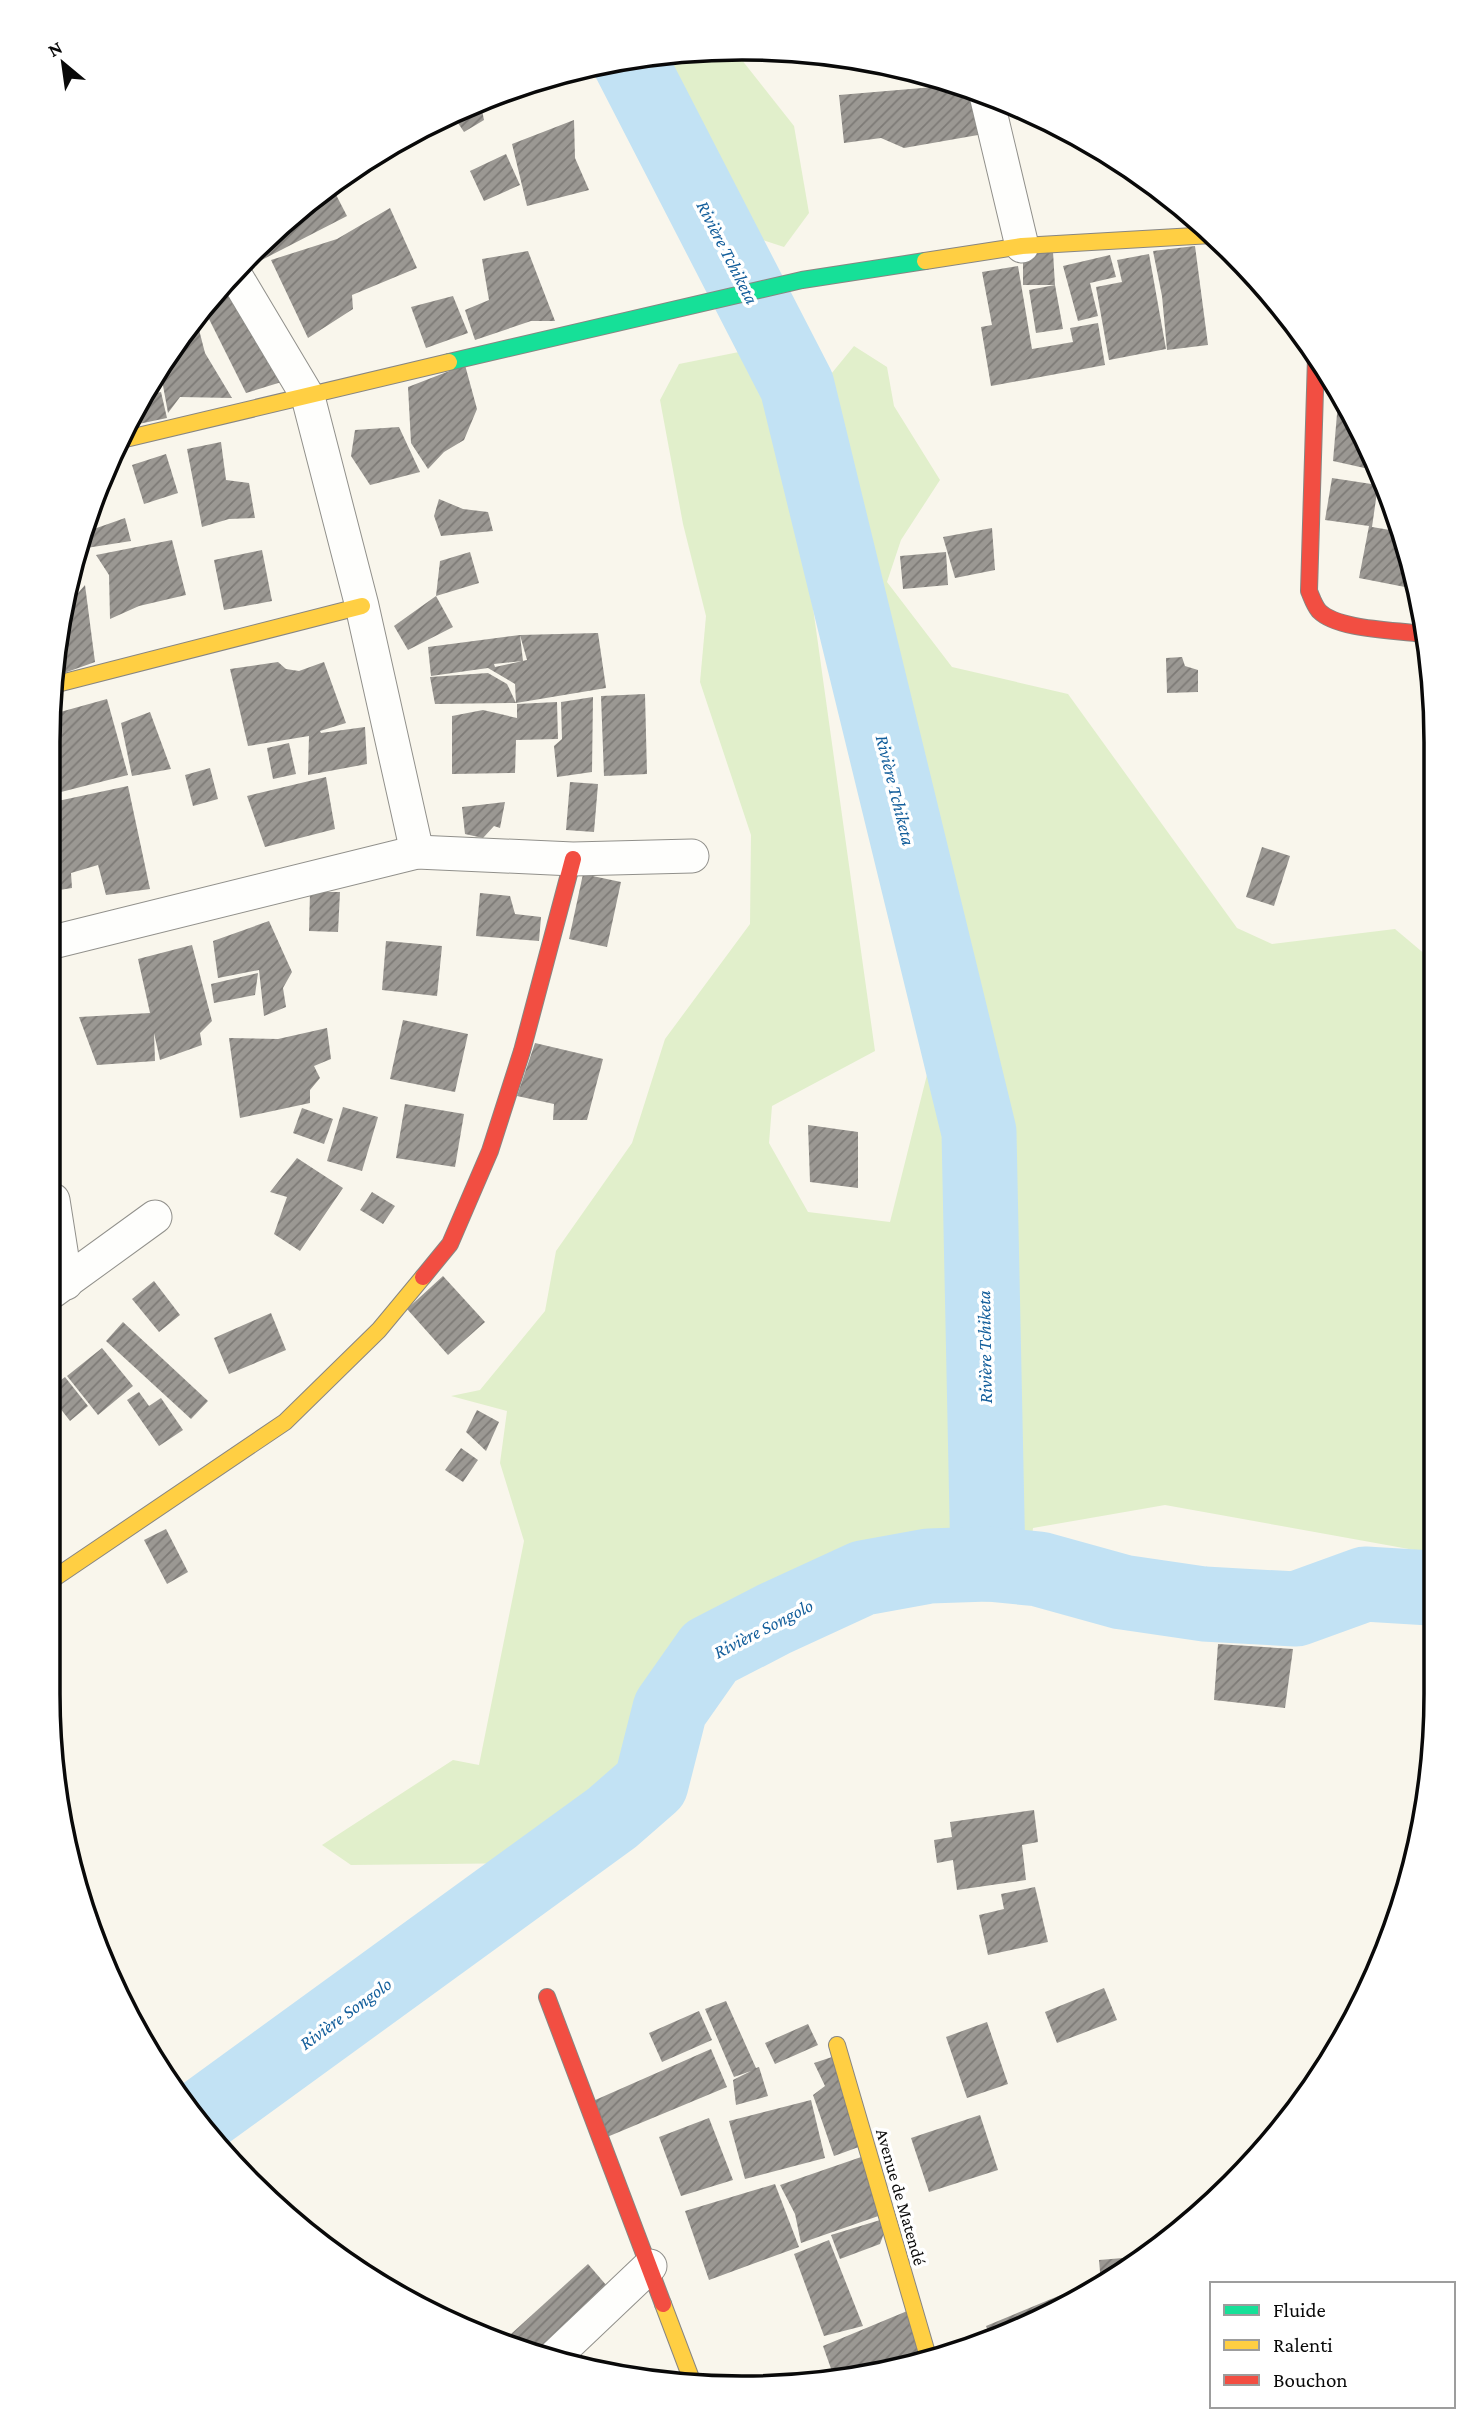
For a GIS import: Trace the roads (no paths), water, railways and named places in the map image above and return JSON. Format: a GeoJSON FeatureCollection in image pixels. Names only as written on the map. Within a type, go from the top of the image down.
{"type":"FeatureCollection","features":[{"type":"Feature","properties":{"kind":"street"},"geometry":{"type":"LineString","coordinates":[[989,106],[1022,246]]}},
{"type":"Feature","properties":{"kind":"street"},"geometry":{"type":"LineString","coordinates":[[131,438],[507,347],[802,280],[1022,246],[1198,236]]}},
{"type":"Feature","properties":{"kind":"street"},"geometry":{"type":"LineString","coordinates":[[239,281],[308,397],[362,606],[417,852]]}},
{"type":"Feature","properties":{"kind":"street"},"geometry":{"type":"LineString","coordinates":[[1315,374],[1309,591],[1316,607],[1325,616],[1348,624],[1415,633]]}},
{"type":"Feature","properties":{"kind":"street"},"geometry":{"type":"LineString","coordinates":[[62,683],[362,606]]}},
{"type":"Feature","properties":{"kind":"street"},"geometry":{"type":"LineString","coordinates":[[60,940],[417,852],[573,859],[692,856]]}},
{"type":"Feature","properties":{"kind":"street"},"geometry":{"type":"LineString","coordinates":[[60,1574],[285,1422],[379,1330],[450,1244],[490,1151],[518,1063],[573,859]]}},
{"type":"Feature","properties":{"kind":"street"},"geometry":{"type":"LineString","coordinates":[[60,1287],[155,1217]]}},
{"type":"Feature","properties":{"kind":"street"},"geometry":{"type":"LineString","coordinates":[[547,1997],[690,2374]]}},
{"type":"Feature","properties":{"kind":"street","name":"Avenue de Matendé"},"geometry":{"type":"LineString","coordinates":[[837,2045],[926,2351]]}},
{"type":"Feature","properties":{"kind":"street"},"geometry":{"type":"LineString","coordinates":[[560,2351],[650,2266]]}},
{"type":"Feature","properties":{"kind":"waterway","name":"Rivière Tchiketa"},"geometry":{"type":"LineString","coordinates":[[633,68],[797,386],[979,1132],[988,1564]]}},
{"type":"Feature","properties":{"kind":"waterway","name":"Rivière Songolo"},"geometry":{"type":"LineString","coordinates":[[204,2115],[612,1818],[651,1784],[670,1709],[710,1652],[863,1578],[929,1566],[988,1564],[1039,1569],[1122,1592],[1204,1604],[1296,1609],[1365,1584],[1424,1588]]}}]}
